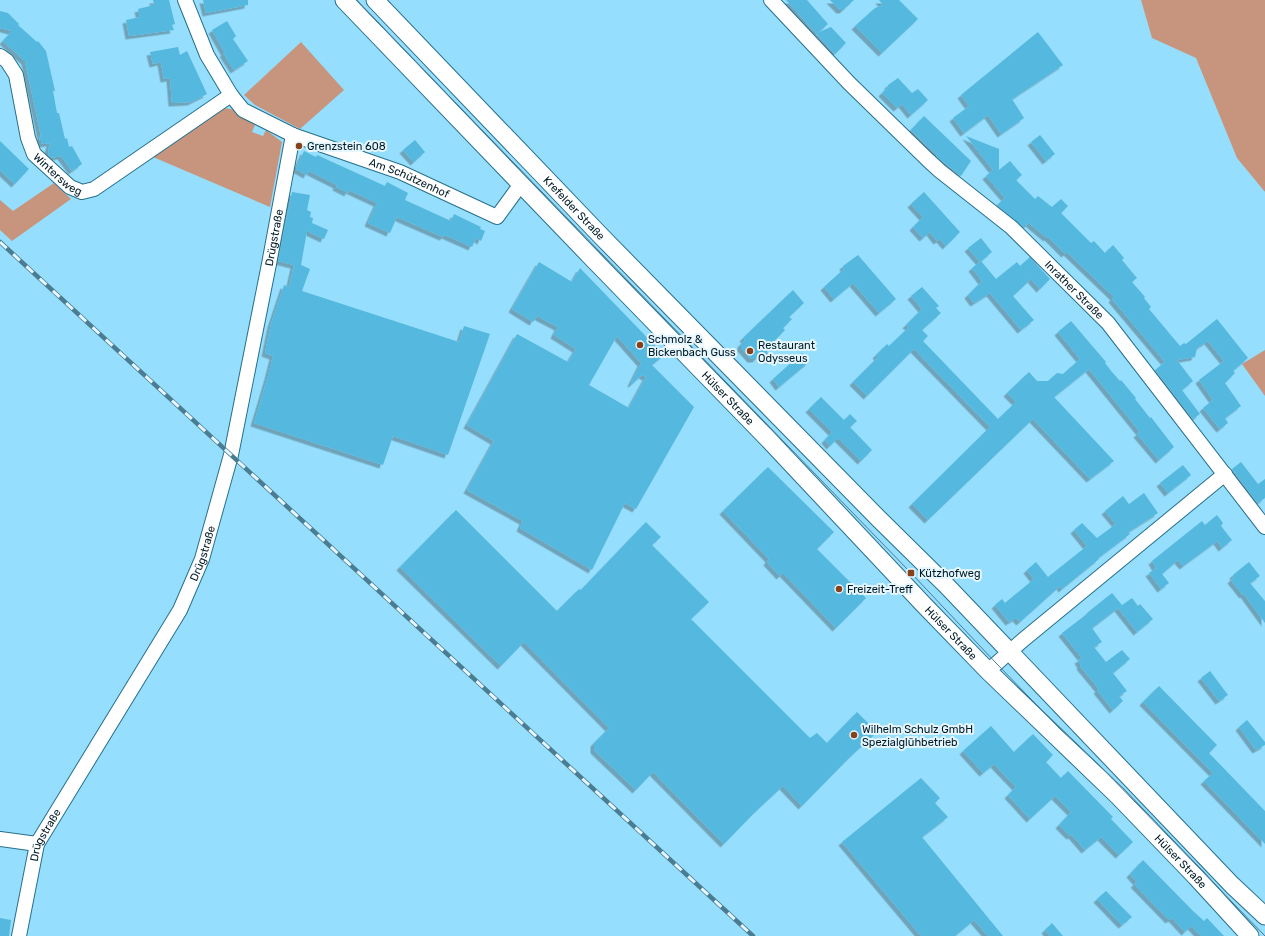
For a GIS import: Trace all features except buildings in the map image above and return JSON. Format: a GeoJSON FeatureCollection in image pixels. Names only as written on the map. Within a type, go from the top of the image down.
{"type":"FeatureCollection","features":[{"type":"Feature","properties":{"kind":"street","name":"Am Schützenhof"},"geometry":{"type":"LineString","coordinates":[[185,0],[207,55],[231,95],[243,110],[293,135],[400,172],[497,217],[521,184]]}},
{"type":"Feature","properties":{"kind":"street","name":"Krefelder Straße"},"geometry":{"type":"LineString","coordinates":[[344,0],[590,256]]}},
{"type":"Feature","properties":{"kind":"street","name":"Krefelder Straße"},"geometry":{"type":"LineString","coordinates":[[375,0],[602,237],[775,413]]}},
{"type":"Feature","properties":{"kind":"street","name":"Inrather Straße"},"geometry":{"type":"LineString","coordinates":[[771,0],[849,83],[940,171],[1011,227],[1108,323],[1265,527]]}},
{"type":"Feature","properties":{"kind":"street","name":"Wintersweg"},"geometry":{"type":"LineString","coordinates":[[0,56],[7,61],[16,75],[28,138],[34,154],[70,187],[82,192],[94,188],[231,95]]}},
{"type":"Feature","properties":{"kind":"street","name":"Drügstraße"},"geometry":{"type":"LineString","coordinates":[[19,936],[37,844],[180,610],[202,559],[231,455],[293,135]]}},
{"type":"Feature","properties":{"kind":"street","name":"Hülser Straße"},"geometry":{"type":"LineString","coordinates":[[590,256],[767,438],[881,560],[988,671],[1118,796],[1250,936]]}},
{"type":"Feature","properties":{"kind":"street","name":"Hülser Straße"},"geometry":{"type":"LineString","coordinates":[[775,413],[946,585],[1232,885],[1265,916]]}},
{"type":"Feature","properties":{"kind":"street"},"geometry":{"type":"LineString","coordinates":[[988,671],[1010,651],[1225,474]]}},
{"type":"Feature","properties":{"kind":"street"},"geometry":{"type":"LineString","coordinates":[[0,839],[37,844]]}},
{"type":"Feature","properties":{"kind":"shaded area"},"geometry":{"type":"Polygon","coordinates":[[[1141,0],[1265,0],[1265,192],[1237,158],[1196,58],[1152,38],[1141,0]]]}},
{"type":"Feature","properties":{"kind":"shaded area"},"geometry":{"type":"Polygon","coordinates":[[[301,42],[344,90],[300,129],[255,105],[244,95],[301,42]]]}},
{"type":"Feature","properties":{"kind":"shaded area"},"geometry":{"type":"Polygon","coordinates":[[[224,108],[236,110],[255,125],[252,132],[263,136],[266,130],[282,142],[270,207],[153,157],[224,108]]]}},
{"type":"Feature","properties":{"kind":"shaded area"},"geometry":{"type":"Polygon","coordinates":[[[54,183],[71,199],[12,241],[0,230],[0,200],[13,211],[54,183]]]}},
{"type":"Feature","properties":{"kind":"shaded area"},"geometry":{"type":"Polygon","coordinates":[[[1265,350],[1265,396],[1242,364],[1265,350]]]}},
{"type":"Feature","properties":{"kind":"tram line"},"geometry":{"type":"LineString","coordinates":[[356,0],[1060,729],[1105,771],[1265,936]]}},
{"type":"Feature","properties":{"kind":"railway"},"geometry":{"type":"LineString","coordinates":[[0,242],[753,936]]}},
{"type":"Feature","properties":{"kind":"place","name":"Grenzstein 608"},"geometry":{"type":"Point","coordinates":[299,146]}},
{"type":"Feature","properties":{"kind":"place","name":"Schmolz & Bickenbach Guss"},"geometry":{"type":"Point","coordinates":[640,345]}},
{"type":"Feature","properties":{"kind":"place","name":"Restaurant Odysseus"},"geometry":{"type":"Point","coordinates":[750,351]}},
{"type":"Feature","properties":{"kind":"place","name":"Kützhofweg"},"geometry":{"type":"Point","coordinates":[911,573]}},
{"type":"Feature","properties":{"kind":"place","name":"Freizeit-Treff"},"geometry":{"type":"Point","coordinates":[839,589]}},
{"type":"Feature","properties":{"kind":"place","name":"Wilhelm Schulz GmbH Spezialglühbetrieb"},"geometry":{"type":"Point","coordinates":[854,735]}}]}
